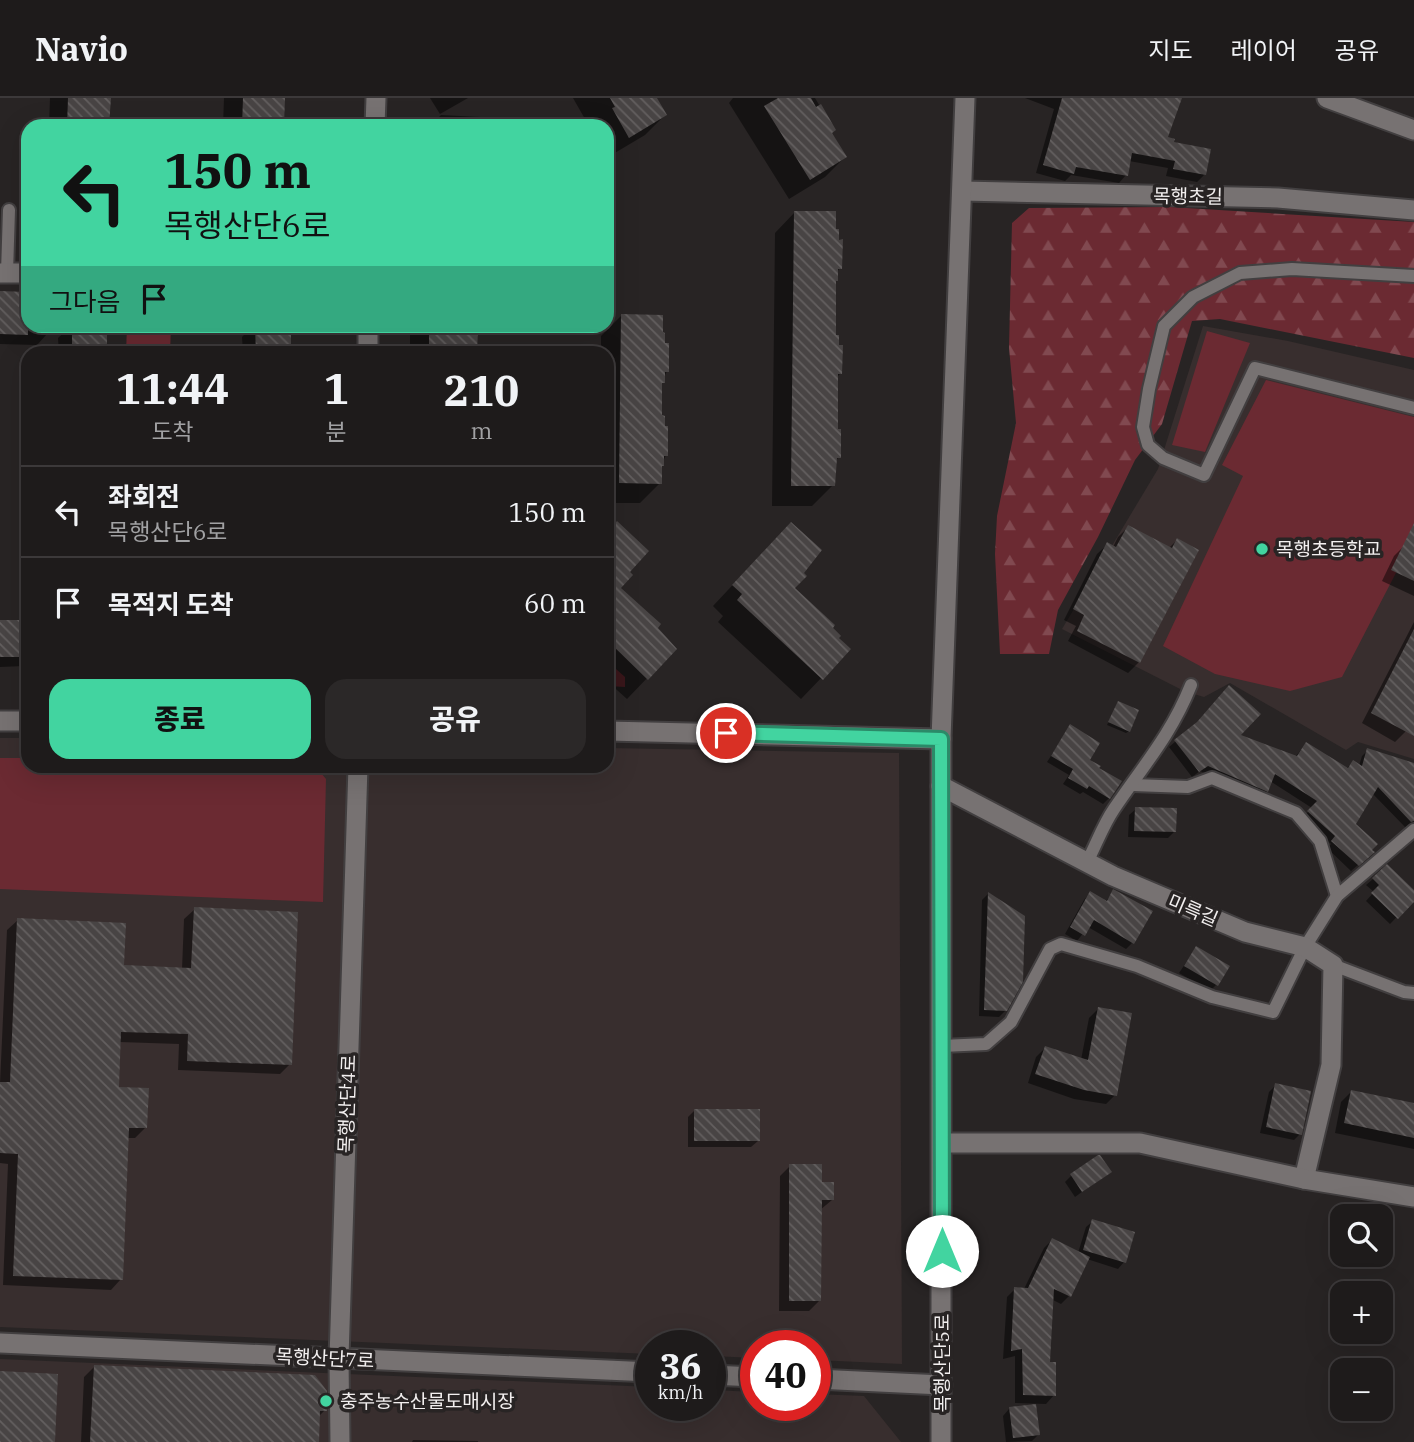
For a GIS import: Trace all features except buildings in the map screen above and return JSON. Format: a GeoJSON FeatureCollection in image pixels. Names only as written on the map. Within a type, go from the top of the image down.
{"type":"FeatureCollection","features":[{"type":"Feature","properties":{"kind":"street"},"geometry":{"type":"LineString","coordinates":[[375,119],[376,98]]}},
{"type":"Feature","properties":{"kind":"street","name":"목행산단5로"},"geometry":{"type":"LineString","coordinates":[[941,1442],[941,739],[965,98]]}},
{"type":"Feature","properties":{"kind":"street"},"geometry":{"type":"LineString","coordinates":[[1327,98],[1414,130]]}},
{"type":"Feature","properties":{"kind":"street","name":"목행초길"},"geometry":{"type":"LineString","coordinates":[[962,191],[1278,198],[1414,210]]}},
{"type":"Feature","properties":{"kind":"street"},"geometry":{"type":"LineString","coordinates":[[0,721],[21,721]]}},
{"type":"Feature","properties":{"kind":"street"},"geometry":{"type":"LineString","coordinates":[[614,731],[941,739]]}},
{"type":"Feature","properties":{"kind":"street","name":"목행산단4로"},"geometry":{"type":"LineString","coordinates":[[340,1442],[339,1358],[358,773]]}},
{"type":"Feature","properties":{"kind":"street","name":"미륵길"},"geometry":{"type":"LineString","coordinates":[[941,786],[1114,876],[1245,932],[1306,947],[1333,965]]}},
{"type":"Feature","properties":{"kind":"street"},"geometry":{"type":"LineString","coordinates":[[1304,1179],[1331,1065],[1333,965]]}},
{"type":"Feature","properties":{"kind":"street"},"geometry":{"type":"LineString","coordinates":[[943,1143],[1140,1143],[1304,1179],[1414,1198]]}},
{"type":"Feature","properties":{"kind":"street","name":"목행산단7로"},"geometry":{"type":"LineString","coordinates":[[0,1343],[635,1371]]}},
{"type":"Feature","properties":{"kind":"street"},"geometry":{"type":"LineString","coordinates":[[831,1380],[942,1385]]}},
{"type":"Feature","properties":{"kind":"lane"},"geometry":{"type":"LineString","coordinates":[[4,273],[9,210]]}},
{"type":"Feature","properties":{"kind":"lane"},"geometry":{"type":"LineString","coordinates":[[1414,276],[1292,269],[1240,273],[1193,297],[1164,326],[1143,427],[1148,445],[1163,458],[1204,475],[1255,368],[1414,408]]}},
{"type":"Feature","properties":{"kind":"lane"},"geometry":{"type":"LineString","coordinates":[[1087,862],[1112,811],[1133,785],[1179,715],[1191,685]]}},
{"type":"Feature","properties":{"kind":"lane"},"geometry":{"type":"LineString","coordinates":[[1133,785],[1188,786],[1212,778],[1296,813],[1320,841],[1337,896]]}},
{"type":"Feature","properties":{"kind":"lane"},"geometry":{"type":"LineString","coordinates":[[942,1046],[986,1044],[1011,1023],[1050,949],[1061,944],[1138,966],[1212,997],[1273,1012],[1306,947],[1337,896],[1413,833]]}},
{"type":"Feature","properties":{"kind":"lane"},"geometry":{"type":"LineString","coordinates":[[1333,965],[1404,992],[1414,993]]}},
{"type":"Feature","properties":{"kind":"shaded area","name":"목행초등학교"},"geometry":{"type":"Polygon","coordinates":[[[1203,326],[1288,341],[1414,370],[1414,759],[1358,742],[1346,750],[1230,683],[1204,697],[1184,691],[1062,629],[1158,469],[1203,326]]]}},
{"type":"Feature","properties":{"kind":"shaded area"},"geometry":{"type":"Polygon","coordinates":[[[0,738],[21,738],[21,773],[614,773],[614,748],[899,753],[902,1364],[831,1361],[831,1330],[740,1330],[740,1357],[726,1357],[726,1330],[635,1330],[635,1353],[0,1327],[0,738]]]}},
{"type":"Feature","properties":{"kind":"shaded area","name":"충주농수산물도매시장"},"geometry":{"type":"Polygon","coordinates":[[[0,1359],[635,1386],[635,1421],[726,1421],[726,1391],[740,1391],[740,1421],[831,1421],[831,1395],[864,1396],[901,1442],[0,1442],[0,1359]]]}},
{"type":"Feature","properties":{"kind":"green space"},"geometry":{"type":"Polygon","coordinates":[[[1170,207],[1414,222],[1414,358],[1220,319],[1192,321],[1162,424],[1135,460],[1098,537],[1058,610],[1049,654],[1000,654],[995,554],[997,516],[1016,423],[1009,348],[1012,223],[1029,208],[1170,207]]]}},
{"type":"Feature","properties":{"kind":"green space"},"geometry":{"type":"Polygon","coordinates":[[[1207,331],[1250,343],[1205,452],[1172,445],[1207,331]]]}},
{"type":"Feature","properties":{"kind":"green space"},"geometry":{"type":"Polygon","coordinates":[[[127,333],[171,333],[170,346],[126,346],[127,333]]]}},
{"type":"Feature","properties":{"kind":"green space"},"geometry":{"type":"Polygon","coordinates":[[[1266,380],[1414,417],[1414,538],[1342,677],[1290,691],[1215,674],[1163,646],[1243,476],[1222,465],[1266,380]]]}},
{"type":"Feature","properties":{"kind":"green space"},"geometry":{"type":"Polygon","coordinates":[[[614,667],[625,677],[625,687],[614,686],[614,667]]]}},
{"type":"Feature","properties":{"kind":"green space"},"geometry":{"type":"Polygon","coordinates":[[[0,758],[21,758],[21,773],[321,773],[326,779],[323,902],[0,889],[0,758]]]}},
{"type":"Feature","properties":{"kind":"place","name":"목행초등학교"},"geometry":{"type":"Point","coordinates":[1262,549]}},
{"type":"Feature","properties":{"kind":"place","name":"충주농수산물도매시장"},"geometry":{"type":"Point","coordinates":[326,1401]}},
{"type":"Feature","properties":{"kind":"route"},"geometry":{"type":"LineString","coordinates":[[726,733],[941,739],[942,1251]]}}]}
